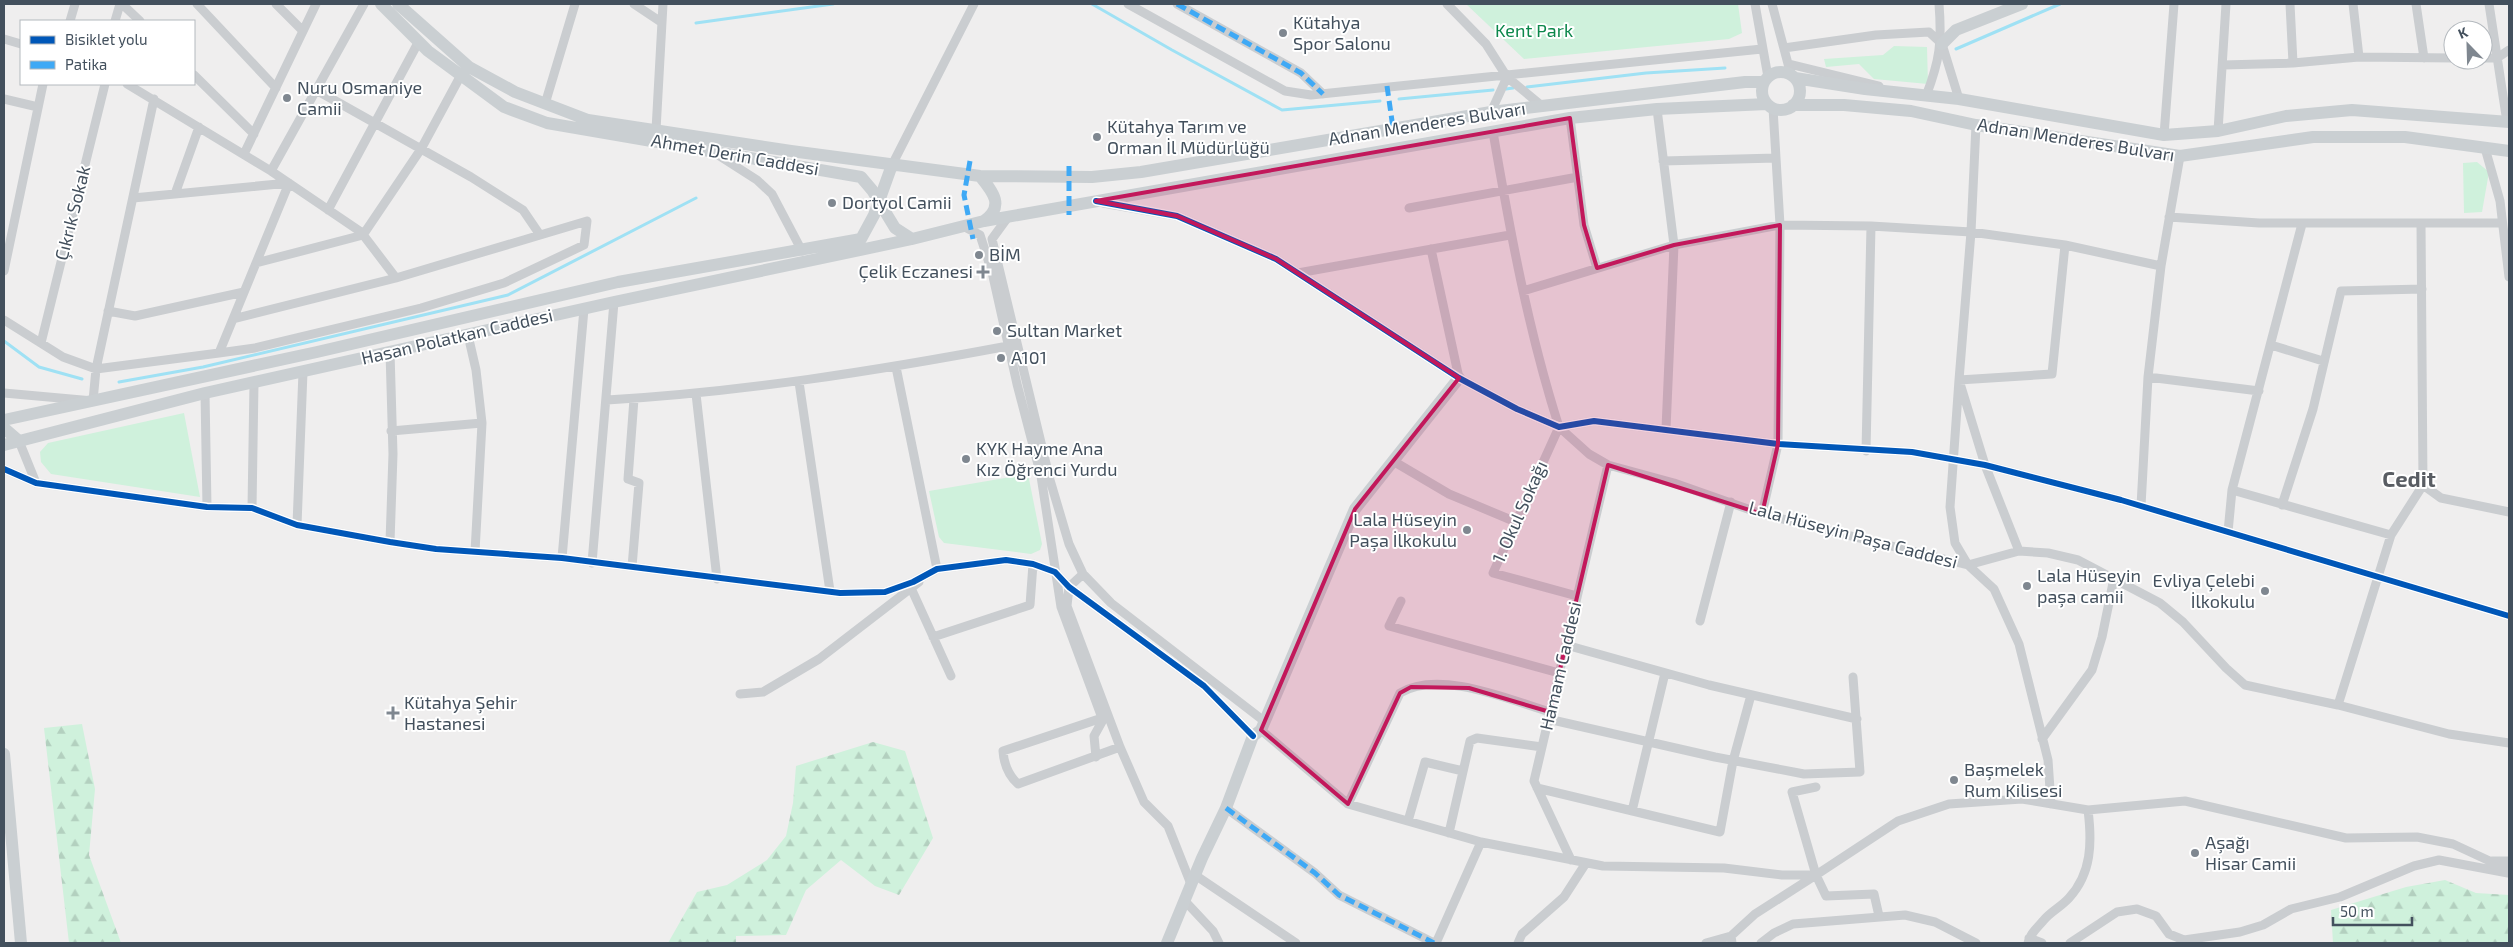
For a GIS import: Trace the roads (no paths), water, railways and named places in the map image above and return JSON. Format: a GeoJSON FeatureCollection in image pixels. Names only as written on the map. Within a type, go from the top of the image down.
{"type":"FeatureCollection","features":[{"type":"Feature","properties":{"kind":"main road","name":"Ahmet Derin Caddesi"},"geometry":{"type":"LineString","coordinates":[[381,4],[419,41],[504,107],[547,123],[861,177],[895,228],[912,239]]}},
{"type":"Feature","properties":{"kind":"main road","name":"Ahmet Derin Caddesi"},"geometry":{"type":"LineString","coordinates":[[398,4],[469,68],[515,92],[588,120],[892,165],[980,176],[1092,178]]}},
{"type":"Feature","properties":{"kind":"main road"},"geometry":{"type":"LineString","coordinates":[[1942,44],[1956,30],[2022,4]]}},
{"type":"Feature","properties":{"kind":"main road"},"geometry":{"type":"LineString","coordinates":[[1782,72],[1791,72],[1799,89],[1799,95],[1792,105],[1783,109],[1770,106],[1762,94],[1766,80],[1782,72]]}},
{"type":"Feature","properties":{"kind":"main road","name":"Adnan Menderes Bulvarı"},"geometry":{"type":"LineString","coordinates":[[1791,72],[2164,135],[2218,131],[2286,116],[2352,110],[2508,122]]}},
{"type":"Feature","properties":{"kind":"main road","name":"Adnan Menderes Bulvarı"},"geometry":{"type":"LineString","coordinates":[[1092,178],[1141,172],[1491,112],[1766,80]]}},
{"type":"Feature","properties":{"kind":"main road","name":"Adnan Menderes Bulvarı"},"geometry":{"type":"LineString","coordinates":[[1792,105],[1844,105],[1911,111],[1976,125],[2180,156],[2313,137],[2405,137],[2509,151]]}},
{"type":"Feature","properties":{"kind":"main road","name":"Adnan Menderes Bulvarı"},"geometry":{"type":"LineString","coordinates":[[1096,201],[1570,118],[1657,110],[1770,106]]}},
{"type":"Feature","properties":{"kind":"main road"},"geometry":{"type":"LineString","coordinates":[[878,201],[892,165]]}},
{"type":"Feature","properties":{"kind":"main road"},"geometry":{"type":"LineString","coordinates":[[980,176],[993,192],[996,204],[993,214],[984,221]]}},
{"type":"Feature","properties":{"kind":"main road","name":"Hasan Polatkan Caddesi"},"geometry":{"type":"LineString","coordinates":[[4,420],[618,282],[802,251],[861,239],[878,201]]}},
{"type":"Feature","properties":{"kind":"main road"},"geometry":{"type":"LineString","coordinates":[[912,239],[984,221],[1096,201]]}},
{"type":"Feature","properties":{"kind":"main road","name":"Hasan Polatkan Caddesi"},"geometry":{"type":"LineString","coordinates":[[4,444],[205,393],[614,302],[912,239]]}},
{"type":"Feature","properties":{"kind":"main road"},"geometry":{"type":"LineString","coordinates":[[1168,943],[1184,900],[1226,808],[1355,509],[1459,378]]}},
{"type":"Feature","properties":{"kind":"main road"},"geometry":{"type":"LineString","coordinates":[[4,428],[19,441]]}},
{"type":"Feature","properties":{"kind":"main road"},"geometry":{"type":"LineString","coordinates":[[4,754],[21,943]]}},
{"type":"Feature","properties":{"kind":"street"},"geometry":{"type":"LineString","coordinates":[[70,20],[75,4]]}},
{"type":"Feature","properties":{"kind":"street"},"geometry":{"type":"LineString","coordinates":[[115,20],[121,4],[139,20]]}},
{"type":"Feature","properties":{"kind":"street"},"geometry":{"type":"LineString","coordinates":[[198,4],[276,88]]}},
{"type":"Feature","properties":{"kind":"street"},"geometry":{"type":"LineString","coordinates":[[276,4],[303,31]]}},
{"type":"Feature","properties":{"kind":"street"},"geometry":{"type":"LineString","coordinates":[[244,154],[316,4]]}},
{"type":"Feature","properties":{"kind":"street"},"geometry":{"type":"LineString","coordinates":[[271,171],[364,4]]}},
{"type":"Feature","properties":{"kind":"street"},"geometry":{"type":"LineString","coordinates":[[545,104],[575,4]]}},
{"type":"Feature","properties":{"kind":"street"},"geometry":{"type":"LineString","coordinates":[[634,4],[661,22]]}},
{"type":"Feature","properties":{"kind":"street"},"geometry":{"type":"LineString","coordinates":[[656,130],[663,4]]}},
{"type":"Feature","properties":{"kind":"street"},"geometry":{"type":"LineString","coordinates":[[892,165],[974,4]]}},
{"type":"Feature","properties":{"kind":"street"},"geometry":{"type":"LineString","coordinates":[[1128,4],[1285,91],[1311,95],[1388,86],[1507,77],[1762,49]]}},
{"type":"Feature","properties":{"kind":"street"},"geometry":{"type":"LineString","coordinates":[[1177,4],[1301,73],[1323,94]]}},
{"type":"Feature","properties":{"kind":"street"},"geometry":{"type":"LineString","coordinates":[[1447,4],[1486,44],[1507,77],[1542,106]]}},
{"type":"Feature","properties":{"kind":"street"},"geometry":{"type":"LineString","coordinates":[[1755,4],[1766,80]]}},
{"type":"Feature","properties":{"kind":"street"},"geometry":{"type":"LineString","coordinates":[[1772,4],[1791,72]]}},
{"type":"Feature","properties":{"kind":"street"},"geometry":{"type":"LineString","coordinates":[[1939,4],[1942,44],[1959,99]]}},
{"type":"Feature","properties":{"kind":"street"},"geometry":{"type":"LineString","coordinates":[[2164,135],[2174,4]]}},
{"type":"Feature","properties":{"kind":"street"},"geometry":{"type":"LineString","coordinates":[[2218,131],[2224,64],[2226,4]]}},
{"type":"Feature","properties":{"kind":"street"},"geometry":{"type":"LineString","coordinates":[[2290,4],[2293,63]]}},
{"type":"Feature","properties":{"kind":"street"},"geometry":{"type":"LineString","coordinates":[[2354,4],[2359,57]]}},
{"type":"Feature","properties":{"kind":"street"},"geometry":{"type":"LineString","coordinates":[[2416,4],[2424,58]]}},
{"type":"Feature","properties":{"kind":"street"},"geometry":{"type":"LineString","coordinates":[[2489,4],[2508,122]]}},
{"type":"Feature","properties":{"kind":"street"},"geometry":{"type":"LineString","coordinates":[[1784,48],[1876,35],[1929,32],[1942,44]]}},
{"type":"Feature","properties":{"kind":"street"},"geometry":{"type":"LineString","coordinates":[[4,39],[20,44]]}},
{"type":"Feature","properties":{"kind":"street"},"geometry":{"type":"LineString","coordinates":[[328,210],[373,123],[419,41]]}},
{"type":"Feature","properties":{"kind":"street"},"geometry":{"type":"LineString","coordinates":[[1926,96],[1936,71],[1942,44]]}},
{"type":"Feature","properties":{"kind":"street"},"geometry":{"type":"LineString","coordinates":[[2493,58],[2497,58],[2509,50]]}},
{"type":"Feature","properties":{"kind":"street"},"geometry":{"type":"LineString","coordinates":[[2224,64],[2293,63],[2359,57],[2443,58]]}},
{"type":"Feature","properties":{"kind":"street"},"geometry":{"type":"LineString","coordinates":[[256,263],[363,235],[421,149],[461,75]]}},
{"type":"Feature","properties":{"kind":"street"},"geometry":{"type":"LineString","coordinates":[[195,76],[254,134]]}},
{"type":"Feature","properties":{"kind":"street"},"geometry":{"type":"LineString","coordinates":[[1491,112],[1507,77]]}},
{"type":"Feature","properties":{"kind":"street"},"geometry":{"type":"LineString","coordinates":[[4,271],[43,85]]}},
{"type":"Feature","properties":{"kind":"street","name":"Çıkrık Sokak"},"geometry":{"type":"LineString","coordinates":[[41,343],[105,85]]}},
{"type":"Feature","properties":{"kind":"street"},"geometry":{"type":"LineString","coordinates":[[129,85],[271,171],[363,235],[396,278]]}},
{"type":"Feature","properties":{"kind":"street"},"geometry":{"type":"LineString","coordinates":[[316,90],[421,149],[523,210],[540,235]]}},
{"type":"Feature","properties":{"kind":"street"},"geometry":{"type":"LineString","coordinates":[[4,99],[38,107]]}},
{"type":"Feature","properties":{"kind":"street"},"geometry":{"type":"LineString","coordinates":[[4,393],[94,401],[96,369],[154,99]]}},
{"type":"Feature","properties":{"kind":"street"},"geometry":{"type":"LineString","coordinates":[[1762,514],[1778,444],[1780,225],[1776,158],[1770,106]]}},
{"type":"Feature","properties":{"kind":"street"},"geometry":{"type":"LineString","coordinates":[[1657,110],[1674,245],[1666,429]]}},
{"type":"Feature","properties":{"kind":"street"},"geometry":{"type":"LineString","coordinates":[[1570,118],[1584,225],[1597,268]]}},
{"type":"Feature","properties":{"kind":"street"},"geometry":{"type":"LineString","coordinates":[[1976,125],[1971,232],[1952,461],[1950,507],[1954,543],[1968,565],[2019,551],[2048,553],[2078,560],[2160,603],[2183,622],[2226,668],[2245,685],[2338,704],[2450,734],[2509,743]]}},
{"type":"Feature","properties":{"kind":"street"},"geometry":{"type":"LineString","coordinates":[[175,194],[199,127]]}},
{"type":"Feature","properties":{"kind":"street"},"geometry":{"type":"LineString","coordinates":[[1492,132],[1510,235],[1539,366],[1559,427]]}},
{"type":"Feature","properties":{"kind":"street"},"geometry":{"type":"LineString","coordinates":[[2485,148],[2500,202],[2501,223],[2509,277]]}},
{"type":"Feature","properties":{"kind":"street"},"geometry":{"type":"LineString","coordinates":[[713,152],[757,180],[772,194],[802,251]]}},
{"type":"Feature","properties":{"kind":"street"},"geometry":{"type":"LineString","coordinates":[[2141,506],[2148,377],[2161,266],[2180,156]]}},
{"type":"Feature","properties":{"kind":"street"},"geometry":{"type":"LineString","coordinates":[[1663,161],[1776,158]]}},
{"type":"Feature","properties":{"kind":"street"},"geometry":{"type":"LineString","coordinates":[[1409,208],[1578,177]]}},
{"type":"Feature","properties":{"kind":"street"},"geometry":{"type":"LineString","coordinates":[[133,198],[289,183]]}},
{"type":"Feature","properties":{"kind":"street"},"geometry":{"type":"LineString","coordinates":[[219,353],[289,183]]}},
{"type":"Feature","properties":{"kind":"street"},"geometry":{"type":"LineString","coordinates":[[1096,201],[1177,216],[1276,260],[1459,378],[1517,409],[1559,427],[1594,421],[1778,444],[1866,451],[1912,452],[1952,461],[1985,465],[2141,506],[2509,616]]}},
{"type":"Feature","properties":{"kind":"street"},"geometry":{"type":"LineString","coordinates":[[2500,202],[2509,203]]}},
{"type":"Feature","properties":{"kind":"street"},"geometry":{"type":"LineString","coordinates":[[1008,217],[992,239],[1050,480],[1069,544],[1083,574],[1111,603],[1348,804],[1481,842],[1603,866],[1724,868],[1782,875],[1816,875]]}},
{"type":"Feature","properties":{"kind":"street"},"geometry":{"type":"LineString","coordinates":[[2169,217],[2302,224],[2501,223]]}},
{"type":"Feature","properties":{"kind":"street"},"geometry":{"type":"LineString","coordinates":[[4,320],[63,356],[96,369],[255,348],[421,308],[504,283],[584,245],[588,221],[396,278],[233,319]]}},
{"type":"Feature","properties":{"kind":"street"},"geometry":{"type":"LineString","coordinates":[[2338,704],[2391,535],[2423,485],[2421,223]]}},
{"type":"Feature","properties":{"kind":"street"},"geometry":{"type":"LineString","coordinates":[[2228,532],[2232,490],[2302,224]]}},
{"type":"Feature","properties":{"kind":"street"},"geometry":{"type":"LineString","coordinates":[[1523,291],[1674,245],[1780,225],[1871,226],[1971,232],[2065,245],[2161,266]]}},
{"type":"Feature","properties":{"kind":"street"},"geometry":{"type":"LineString","coordinates":[[963,226],[980,235],[992,272],[1008,346],[1041,476],[1049,516],[1052,551],[1061,607],[1105,717],[1144,802],[1168,826],[1193,880],[1296,943]]}},
{"type":"Feature","properties":{"kind":"street"},"geometry":{"type":"LineString","coordinates":[[1866,451],[1871,226]]}},
{"type":"Feature","properties":{"kind":"street"},"geometry":{"type":"LineString","coordinates":[[1298,273],[1510,235]]}},
{"type":"Feature","properties":{"kind":"street"},"geometry":{"type":"LineString","coordinates":[[1959,380],[2052,374],[2065,245]]}},
{"type":"Feature","properties":{"kind":"street"},"geometry":{"type":"LineString","coordinates":[[1431,249],[1459,378]]}},
{"type":"Feature","properties":{"kind":"street"},"geometry":{"type":"LineString","coordinates":[[2282,505],[2313,409],[2340,291],[2422,289]]}},
{"type":"Feature","properties":{"kind":"street"},"geometry":{"type":"LineString","coordinates":[[108,311],[135,316],[244,292]]}},
{"type":"Feature","properties":{"kind":"street"},"geometry":{"type":"LineString","coordinates":[[592,563],[614,302]]}},
{"type":"Feature","properties":{"kind":"street"},"geometry":{"type":"LineString","coordinates":[[562,558],[584,309]]}},
{"type":"Feature","properties":{"kind":"street"},"geometry":{"type":"LineString","coordinates":[[468,336],[476,370],[482,423],[475,552]]}},
{"type":"Feature","properties":{"kind":"street"},"geometry":{"type":"LineString","coordinates":[[2271,345],[2323,361]]}},
{"type":"Feature","properties":{"kind":"street"},"geometry":{"type":"LineString","coordinates":[[607,400],[696,394],[742,386],[799,382],[896,368],[1008,346]]}},
{"type":"Feature","properties":{"kind":"street"},"geometry":{"type":"LineString","coordinates":[[390,352],[393,454],[390,542]]}},
{"type":"Feature","properties":{"kind":"street"},"geometry":{"type":"LineString","coordinates":[[896,368],[937,568]]}},
{"type":"Feature","properties":{"kind":"street"},"geometry":{"type":"LineString","coordinates":[[297,525],[303,372]]}},
{"type":"Feature","properties":{"kind":"street"},"geometry":{"type":"LineString","coordinates":[[2148,377],[2259,391]]}},
{"type":"Feature","properties":{"kind":"street"},"geometry":{"type":"LineString","coordinates":[[1959,380],[1985,465],[2019,551]]}},
{"type":"Feature","properties":{"kind":"street"},"geometry":{"type":"LineString","coordinates":[[799,382],[830,592]]}},
{"type":"Feature","properties":{"kind":"street"},"geometry":{"type":"LineString","coordinates":[[252,508],[254,383]]}},
{"type":"Feature","properties":{"kind":"street"},"geometry":{"type":"LineString","coordinates":[[205,393],[207,507]]}},
{"type":"Feature","properties":{"kind":"street"},"geometry":{"type":"LineString","coordinates":[[696,394],[716,579]]}},
{"type":"Feature","properties":{"kind":"street"},"geometry":{"type":"LineString","coordinates":[[632,567],[639,483],[628,479],[634,399]]}},
{"type":"Feature","properties":{"kind":"street"},"geometry":{"type":"LineString","coordinates":[[391,432],[482,423]]}},
{"type":"Feature","properties":{"kind":"street","name":"Lala Hüseyin Paşa Caddesi"},"geometry":{"type":"LineString","coordinates":[[1559,427],[1589,454],[1608,465],[1674,483],[1762,514],[1968,565],[1994,589],[2019,644],[2048,760],[2051,804]]}},
{"type":"Feature","properties":{"kind":"street","name":"1. Okul Sokağı"},"geometry":{"type":"LineString","coordinates":[[1559,427],[1493,573],[1578,596]]}},
{"type":"Feature","properties":{"kind":"street"},"geometry":{"type":"LineString","coordinates":[[19,441],[36,483]]}},
{"type":"Feature","properties":{"kind":"street"},"geometry":{"type":"LineString","coordinates":[[1393,461],[1449,494],[1516,522]]}},
{"type":"Feature","properties":{"kind":"street","name":"Hamam Caddesi"},"geometry":{"type":"LineString","coordinates":[[1571,860],[1534,781],[1608,465]]}},
{"type":"Feature","properties":{"kind":"street"},"geometry":{"type":"LineString","coordinates":[[4,469],[36,483],[207,507],[252,508],[297,525],[390,542],[475,552],[562,558],[830,592],[885,592],[913,582],[937,568],[1006,560],[1033,564],[1055,572],[1069,587],[1204,686],[1259,729]]}},
{"type":"Feature","properties":{"kind":"street"},"geometry":{"type":"LineString","coordinates":[[2423,485],[2441,498],[2509,512]]}},
{"type":"Feature","properties":{"kind":"street"},"geometry":{"type":"LineString","coordinates":[[2232,490],[2282,505],[2314,511],[2391,535]]}},
{"type":"Feature","properties":{"kind":"street"},"geometry":{"type":"LineString","coordinates":[[1700,621],[1731,502]]}},
{"type":"Feature","properties":{"kind":"street"},"geometry":{"type":"LineString","coordinates":[[1052,551],[1069,544]]}},
{"type":"Feature","properties":{"kind":"street"},"geometry":{"type":"LineString","coordinates":[[933,637],[1030,605],[1033,564]]}},
{"type":"Feature","properties":{"kind":"street"},"geometry":{"type":"LineString","coordinates":[[740,694],[763,692],[819,659],[937,568]]}},
{"type":"Feature","properties":{"kind":"street"},"geometry":{"type":"LineString","coordinates":[[1083,574],[1069,587],[1067,606],[1075,622],[1105,717],[1094,736],[1096,757]]}},
{"type":"Feature","properties":{"kind":"street"},"geometry":{"type":"LineString","coordinates":[[2042,739],[2092,670],[2102,637],[2114,578]]}},
{"type":"Feature","properties":{"kind":"street"},"geometry":{"type":"LineString","coordinates":[[911,588],[951,676]]}},
{"type":"Feature","properties":{"kind":"street"},"geometry":{"type":"LineString","coordinates":[[1401,601],[1389,626],[1559,673]]}},
{"type":"Feature","properties":{"kind":"street"},"geometry":{"type":"LineString","coordinates":[[1566,645],[1751,695],[1857,719]]}},
{"type":"Feature","properties":{"kind":"street"},"geometry":{"type":"LineString","coordinates":[[1632,811],[1664,672]]}},
{"type":"Feature","properties":{"kind":"street"},"geometry":{"type":"LineString","coordinates":[[1348,804],[1400,693],[1411,687],[1433,685],[1469,688],[1549,716],[1647,741],[1804,774],[1860,772],[1853,677]]}},
{"type":"Feature","properties":{"kind":"street"},"geometry":{"type":"LineString","coordinates":[[1537,788],[1720,832],[1733,760],[1751,695]]}},
{"type":"Feature","properties":{"kind":"street"},"geometry":{"type":"LineString","coordinates":[[1105,717],[1003,751],[1010,777],[1018,784],[1120,747]]}},
{"type":"Feature","properties":{"kind":"street"},"geometry":{"type":"LineString","coordinates":[[1449,833],[1470,741],[1477,738],[1542,747]]}},
{"type":"Feature","properties":{"kind":"street"},"geometry":{"type":"LineString","coordinates":[[1408,821],[1425,762],[1463,771]]}},
{"type":"Feature","properties":{"kind":"street"},"geometry":{"type":"LineString","coordinates":[[1816,787],[1792,792],[1816,875],[1826,896],[1874,894],[1879,916]]}},
{"type":"Feature","properties":{"kind":"street"},"geometry":{"type":"LineString","coordinates":[[1706,943],[1732,939],[1755,914],[1898,822],[1949,804],[2022,799],[2088,810],[2185,801],[2346,838],[2417,837],[2453,844],[2509,872]]}},
{"type":"Feature","properties":{"kind":"street"},"geometry":{"type":"LineString","coordinates":[[1226,808],[1315,873],[1339,895],[1435,943],[1481,842]]}},
{"type":"Feature","properties":{"kind":"street"},"geometry":{"type":"LineString","coordinates":[[2042,943],[2028,941],[2047,916],[2068,899],[2084,880],[2092,839],[2088,810]]}},
{"type":"Feature","properties":{"kind":"street"},"geometry":{"type":"LineString","coordinates":[[2070,943],[2117,912],[2137,909],[2156,916],[2169,934],[2184,940],[2240,932],[2263,925],[2291,909],[2340,897],[2414,866],[2439,860],[2509,872]]}},
{"type":"Feature","properties":{"kind":"street"},"geometry":{"type":"LineString","coordinates":[[2490,861],[2509,861]]}},
{"type":"Feature","properties":{"kind":"street"},"geometry":{"type":"LineString","coordinates":[[1518,943],[1522,934],[1564,896],[1586,863]]}},
{"type":"Feature","properties":{"kind":"street"},"geometry":{"type":"LineString","coordinates":[[1184,900],[1213,931],[1219,943]]}},
{"type":"Feature","properties":{"kind":"street"},"geometry":{"type":"LineString","coordinates":[[1761,943],[1774,933],[1793,924],[1905,915],[1935,922],[1976,943]]}},
{"type":"Feature","properties":{"kind":"waterway"},"geometry":{"type":"LineString","coordinates":[[696,23],[833,4]]}},
{"type":"Feature","properties":{"kind":"waterway"},"geometry":{"type":"LineString","coordinates":[[1092,4],[1282,110],[1380,101]]}},
{"type":"Feature","properties":{"kind":"waterway"},"geometry":{"type":"LineString","coordinates":[[1956,49],[2060,4]]}},
{"type":"Feature","properties":{"kind":"waterway"},"geometry":{"type":"LineString","coordinates":[[1527,87],[1646,73],[1725,68]]}},
{"type":"Feature","properties":{"kind":"waterway"},"geometry":{"type":"LineString","coordinates":[[1506,89],[1513,88]]}},
{"type":"Feature","properties":{"kind":"waterway"},"geometry":{"type":"LineString","coordinates":[[1399,99],[1493,90]]}},
{"type":"Feature","properties":{"kind":"waterway"},"geometry":{"type":"LineString","coordinates":[[119,382],[203,367],[508,295],[696,198]]}},
{"type":"Feature","properties":{"kind":"waterway"},"geometry":{"type":"LineString","coordinates":[[4,341],[39,367],[82,379]]}},
{"type":"Feature","properties":{"kind":"place","name":"Kütahya Spor Salonu"},"geometry":{"type":"Point","coordinates":[1283,33]}},
{"type":"Feature","properties":{"kind":"place","name":"Nuru Osmaniye Camii"},"geometry":{"type":"Point","coordinates":[287,98]}},
{"type":"Feature","properties":{"kind":"place","name":"Kütahya Tarım ve Orman İl Müdürlüğü"},"geometry":{"type":"Point","coordinates":[1097,137]}},
{"type":"Feature","properties":{"kind":"place","name":"Dortyol Camii"},"geometry":{"type":"Point","coordinates":[832,203]}},
{"type":"Feature","properties":{"kind":"place","name":"BİM"},"geometry":{"type":"Point","coordinates":[979,255]}},
{"type":"Feature","properties":{"kind":"place","name":"Çelik Eczanesi"},"geometry":{"type":"Point","coordinates":[983,272]}},
{"type":"Feature","properties":{"kind":"place","name":"Sultan Market"},"geometry":{"type":"Point","coordinates":[997,331]}},
{"type":"Feature","properties":{"kind":"place","name":"A101"},"geometry":{"type":"Point","coordinates":[1001,358]}},
{"type":"Feature","properties":{"kind":"place","name":"KYK Hayme Ana Kız Öğrenci Yurdu"},"geometry":{"type":"Point","coordinates":[966,459]}},
{"type":"Feature","properties":{"kind":"place","name":"Lala Hüseyin Paşa İlkokulu"},"geometry":{"type":"Point","coordinates":[1467,530]}},
{"type":"Feature","properties":{"kind":"place","name":"Lala Hüseyin paşa camii"},"geometry":{"type":"Point","coordinates":[2027,586]}},
{"type":"Feature","properties":{"kind":"place","name":"Evliya Çelebi İlkokulu"},"geometry":{"type":"Point","coordinates":[2265,591]}},
{"type":"Feature","properties":{"kind":"place","name":"Kütahya Şehir Hastanesi"},"geometry":{"type":"Point","coordinates":[393,713]}},
{"type":"Feature","properties":{"kind":"place","name":"Başmelek Rum Kilisesi"},"geometry":{"type":"Point","coordinates":[1954,780]}},
{"type":"Feature","properties":{"kind":"place","name":"Aşağı Hisar Camii"},"geometry":{"type":"Point","coordinates":[2195,853]}},
{"type":"Feature","properties":{"kind":"district","name":"Cedit"},"geometry":{"type":"Point","coordinates":[2409,479]}},
{"type":"Feature","properties":{"kind":"park label","name":"Kent Park"},"geometry":{"type":"Point","coordinates":[1534,31]}}]}
